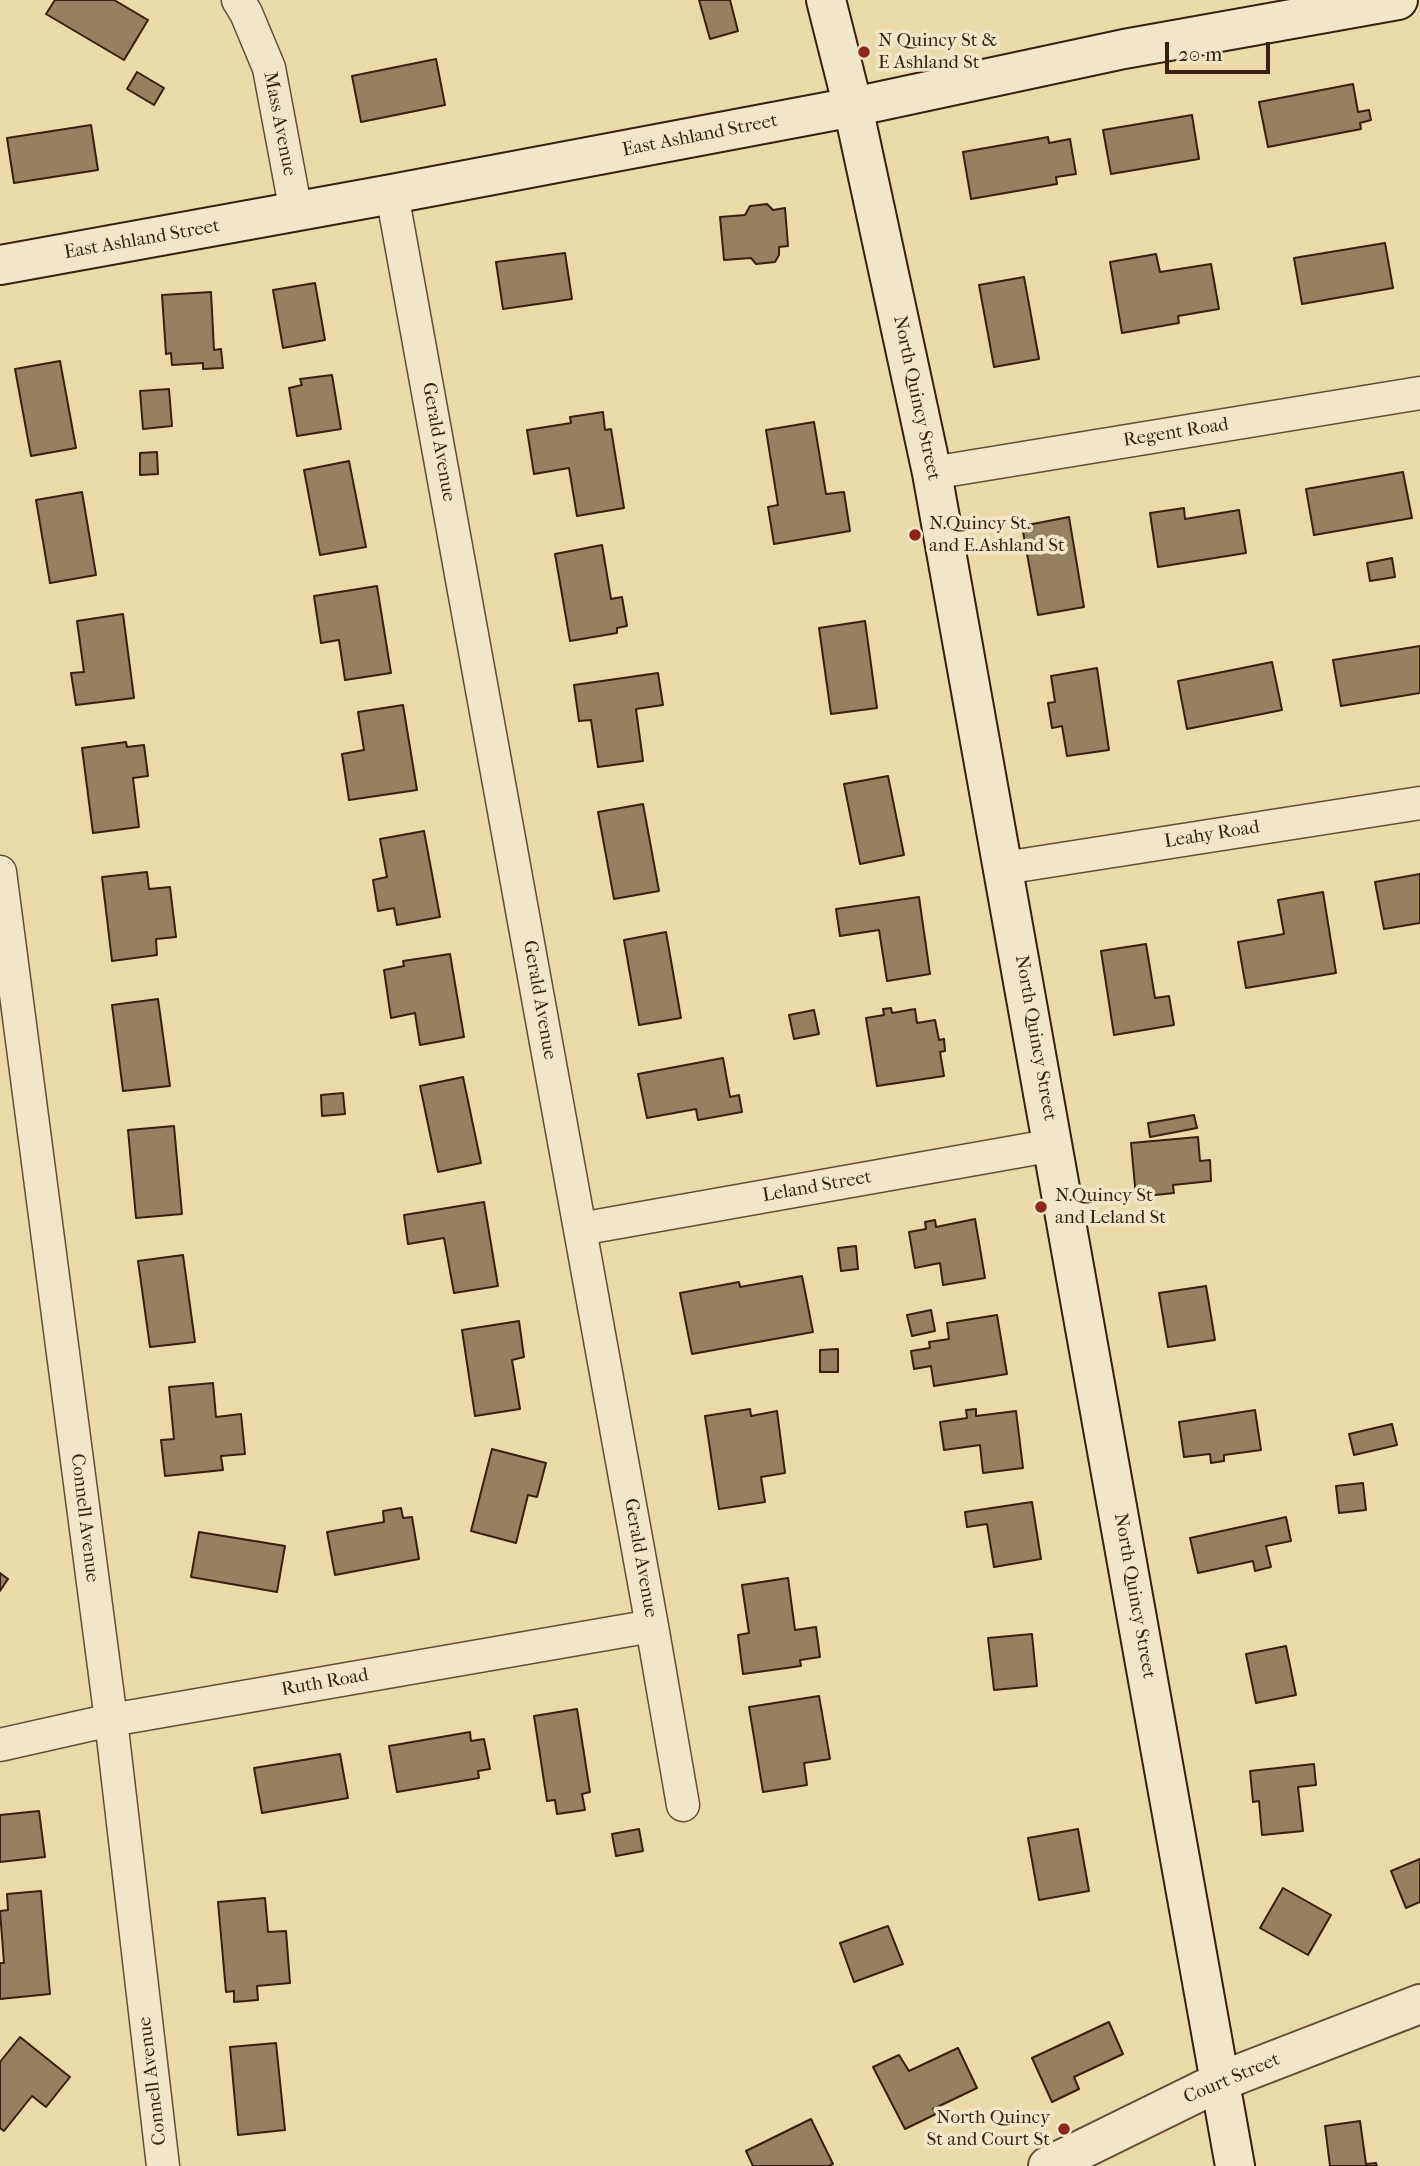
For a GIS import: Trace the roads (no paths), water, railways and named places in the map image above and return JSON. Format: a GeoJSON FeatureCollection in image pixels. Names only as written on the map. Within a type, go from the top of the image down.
{"type":"FeatureCollection","features":[{"type":"Feature","properties":{"kind":"main road","name":"North Quincy Street"},"geometry":{"type":"LineString","coordinates":[[826,0],[853,107],[932,473],[1235,2166]]}},
{"type":"Feature","properties":{"kind":"main road","name":"East Ashland Street"},"geometry":{"type":"LineString","coordinates":[[0,265],[853,107],[1124,49],[1398,0]]}},
{"type":"Feature","properties":{"kind":"main road","name":"Court Street"},"geometry":{"type":"LineString","coordinates":[[1048,2166],[1221,2081],[1420,2004]]}},
{"type":"Feature","properties":{"kind":"street","name":"Mass Avenue"},"geometry":{"type":"LineString","coordinates":[[238,0],[269,68],[296,212]]}},
{"type":"Feature","properties":{"kind":"street","name":"Gerald Avenue"},"geometry":{"type":"LineString","coordinates":[[392,194],[683,1805]]}},
{"type":"Feature","properties":{"kind":"street","name":"Regent Road"},"geometry":{"type":"LineString","coordinates":[[932,473],[1420,393]]}},
{"type":"Feature","properties":{"kind":"street","name":"Leahy Road"},"geometry":{"type":"LineString","coordinates":[[1004,868],[1420,803]]}},
{"type":"Feature","properties":{"kind":"street","name":"Connell Avenue"},"geometry":{"type":"LineString","coordinates":[[0,872],[111,1720],[163,2166]]}},
{"type":"Feature","properties":{"kind":"street","name":"Leland Street"},"geometry":{"type":"LineString","coordinates":[[580,1229],[1054,1146]]}},
{"type":"Feature","properties":{"kind":"street","name":"Ruth Road"},"geometry":{"type":"LineString","coordinates":[[0,1745],[111,1720],[652,1626]]}},
{"type":"Feature","properties":{"kind":"place","name":"N Quincy St & E Ashland St"},"geometry":{"type":"Point","coordinates":[864,52]}},
{"type":"Feature","properties":{"kind":"place","name":"N.Quincy St. and E.Ashland St"},"geometry":{"type":"Point","coordinates":[915,535]}},
{"type":"Feature","properties":{"kind":"place","name":"N.Quincy St and Leland St"},"geometry":{"type":"Point","coordinates":[1041,1207]}},
{"type":"Feature","properties":{"kind":"place","name":"North Quincy St and Court St"},"geometry":{"type":"Point","coordinates":[1064,2129]}}]}
